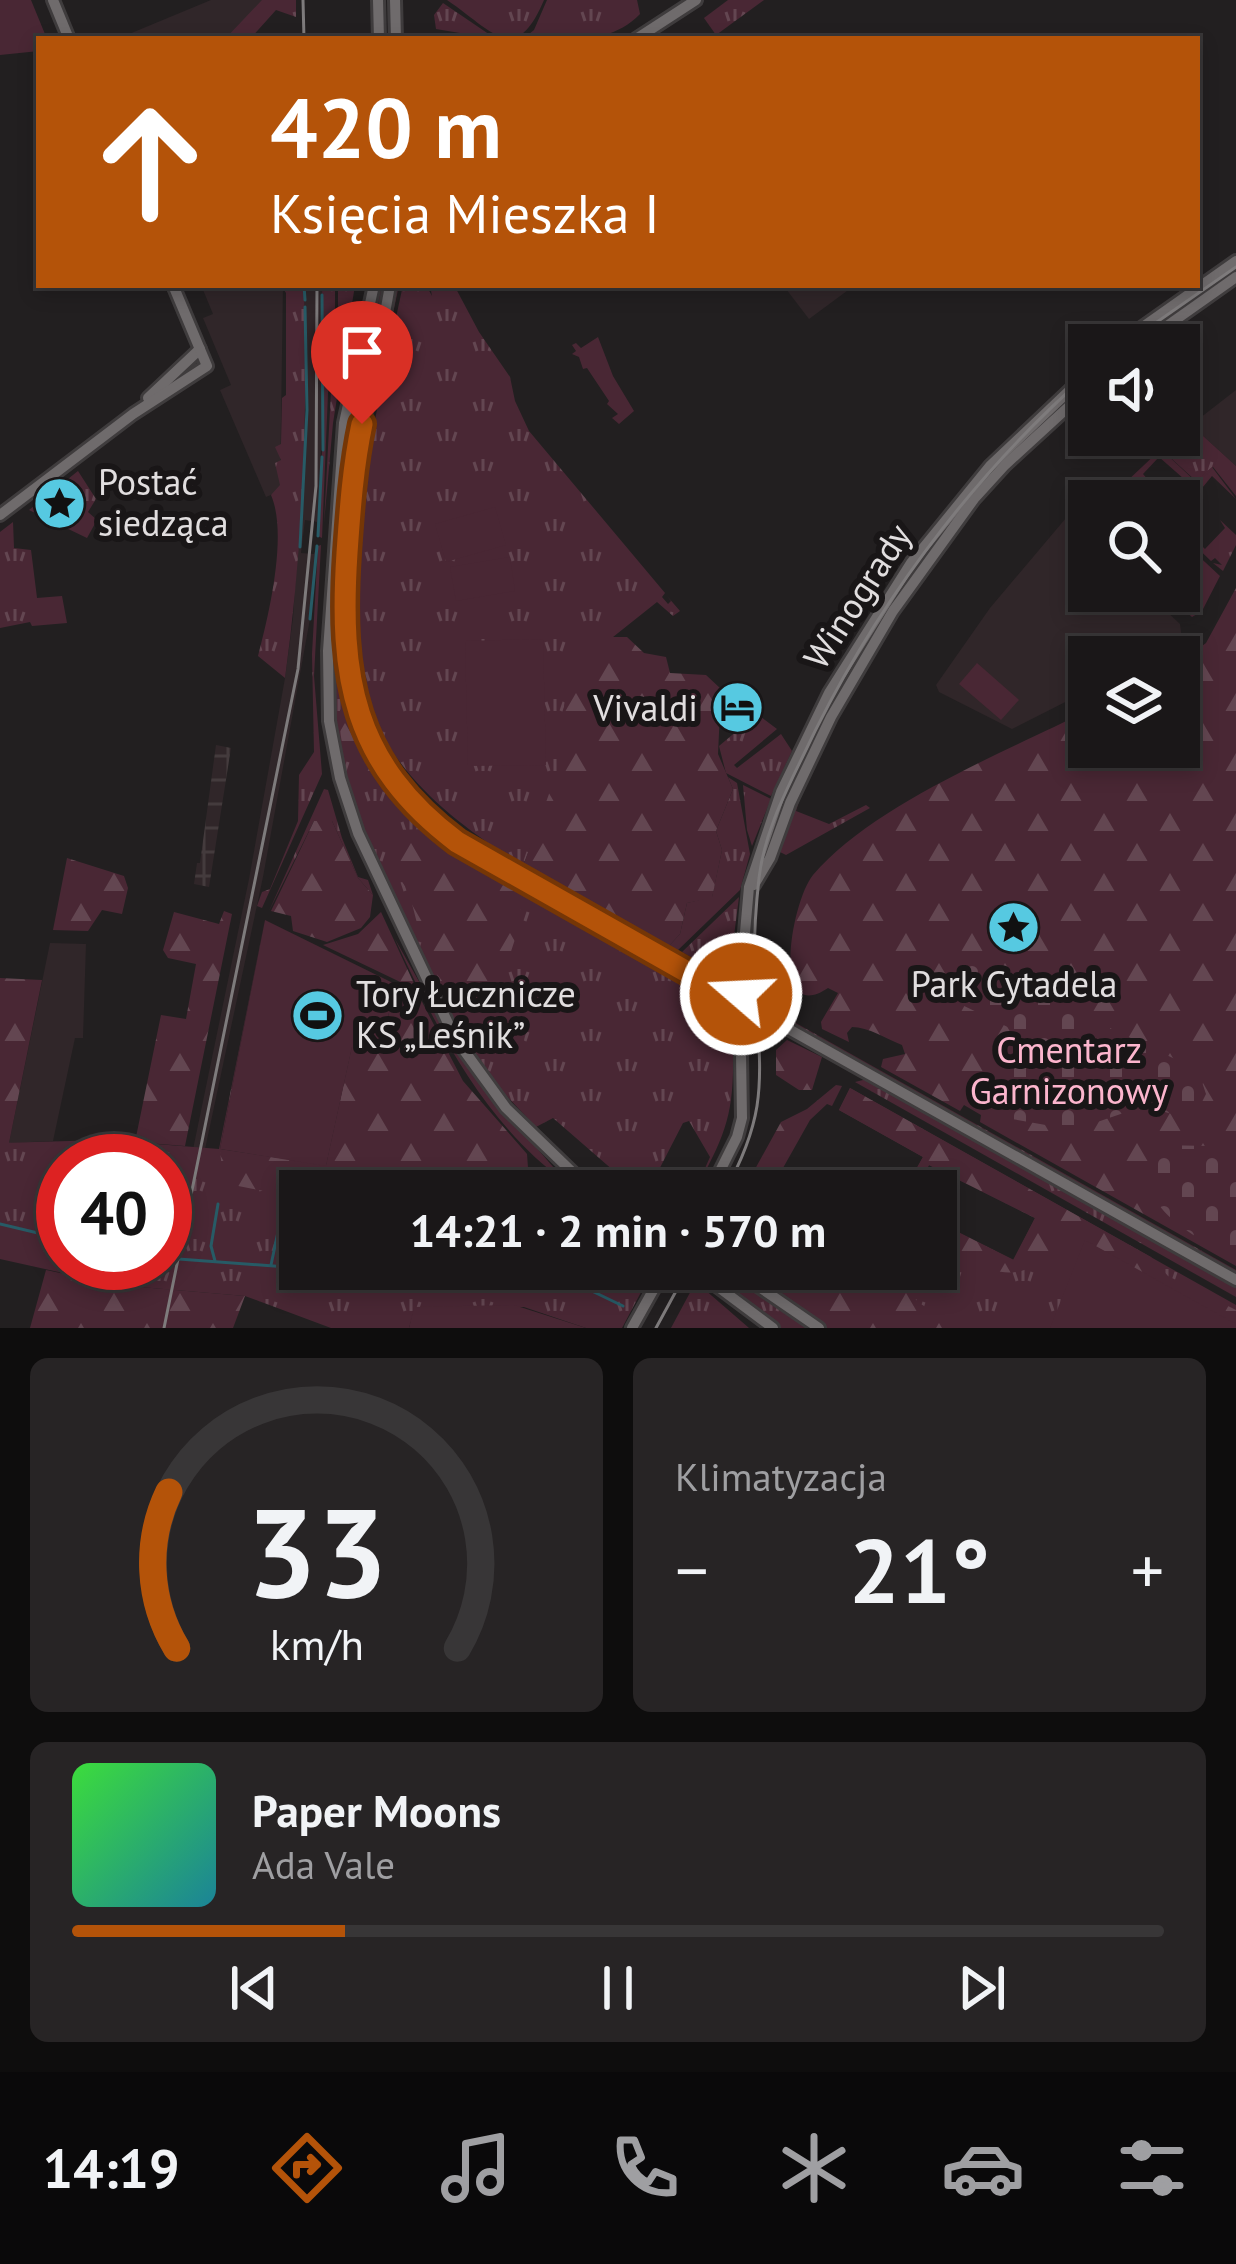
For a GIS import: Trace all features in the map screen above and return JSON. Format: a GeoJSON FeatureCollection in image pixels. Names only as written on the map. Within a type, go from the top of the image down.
{"type":"FeatureCollection","features":[{"type":"Feature","properties":{"kind":"street"},"geometry":{"type":"LineString","coordinates":[[53,0],[68,36]]}},
{"type":"Feature","properties":{"kind":"street"},"geometry":{"type":"LineString","coordinates":[[395,0],[398,35]]}},
{"type":"Feature","properties":{"kind":"street"},"geometry":{"type":"LineString","coordinates":[[641,36],[696,0]]}},
{"type":"Feature","properties":{"kind":"street"},"geometry":{"type":"LineString","coordinates":[[369,36],[378,3]]}},
{"type":"Feature","properties":{"kind":"street"},"geometry":{"type":"LineString","coordinates":[[378,3],[379,36]]}},
{"type":"Feature","properties":{"kind":"street"},"geometry":{"type":"LineString","coordinates":[[1200,286],[1236,261]]}},
{"type":"Feature","properties":{"kind":"street"},"geometry":{"type":"LineString","coordinates":[[1170,324],[1236,277]]}},
{"type":"Feature","properties":{"kind":"street"},"geometry":{"type":"LineString","coordinates":[[0,514],[133,413],[207,366],[174,288]]}},
{"type":"Feature","properties":{"kind":"street"},"geometry":{"type":"LineString","coordinates":[[373,288],[343,439],[327,668],[337,766],[362,844],[455,1038],[506,1108],[570,1170]]}},
{"type":"Feature","properties":{"kind":"street"},"geometry":{"type":"LineString","coordinates":[[389,288],[356,458],[343,630],[353,693],[392,778],[432,822],[476,853],[1236,1280]]}},
{"type":"Feature","properties":{"kind":"street"},"geometry":{"type":"LineString","coordinates":[[1147,324],[1198,288]]}},
{"type":"Feature","properties":{"kind":"street"},"geometry":{"type":"LineString","coordinates":[[133,413],[200,349]]}},
{"type":"Feature","properties":{"kind":"street","name":"Winogrady"},"geometry":{"type":"LineString","coordinates":[[720,1170],[743,1112],[742,1003],[749,899],[775,804],[821,708],[875,615],[990,466],[1068,392]]}},
{"type":"Feature","properties":{"kind":"street","name":"Winogrady"},"geometry":{"type":"LineString","coordinates":[[749,899],[828,722],[892,611],[974,499],[1068,408]]}},
{"type":"Feature","properties":{"kind":"street"},"geometry":{"type":"LineString","coordinates":[[632,1328],[653,1290]]}},
{"type":"Feature","properties":{"kind":"street"},"geometry":{"type":"LineString","coordinates":[[722,1290],[772,1328]]}},
{"type":"Feature","properties":{"kind":"street"},"geometry":{"type":"LineString","coordinates":[[764,1290],[819,1328]]}},
{"type":"Feature","properties":{"kind":"shaded area"},"geometry":{"type":"Polygon","coordinates":[[[211,0],[265,0],[238,36],[124,36],[211,0]]]}},
{"type":"Feature","properties":{"kind":"shaded area"},"geometry":{"type":"Polygon","coordinates":[[[202,288],[283,288],[280,491],[266,497],[220,390],[231,385],[203,318],[213,314],[202,288]]]}},
{"type":"Feature","properties":{"kind":"shaded area"},"geometry":{"type":"Polygon","coordinates":[[[304,288],[322,288],[318,536],[317,522],[305,520],[301,553],[314,554],[317,546],[310,619],[263,877],[192,1211],[192,1154],[249,879],[293,618],[307,410],[304,288]]]}},
{"type":"Feature","properties":{"kind":"shaded area"},"geometry":{"type":"Polygon","coordinates":[[[785,288],[851,288],[809,319],[785,288]]]}},
{"type":"Feature","properties":{"kind":"shaded area"},"geometry":{"type":"Polygon","coordinates":[[[1236,390],[1236,466],[1200,433],[1200,418],[1236,390]]]}},
{"type":"Feature","properties":{"kind":"shaded area"},"geometry":{"type":"Polygon","coordinates":[[[1066,518],[1068,612],[1167,612],[1180,624],[1182,636],[1068,636],[1068,701],[1012,729],[939,692],[936,685],[990,608],[1066,518]]]}},
{"type":"Feature","properties":{"kind":"shaded area"},"geometry":{"type":"Polygon","coordinates":[[[216,745],[231,748],[209,887],[194,884],[216,745]]]}},
{"type":"Feature","properties":{"kind":"shaded area"},"geometry":{"type":"Polygon","coordinates":[[[50,943],[86,944],[83,1038],[75,1038],[54,1134],[36,1134],[36,1142],[9,1143],[50,943]]]}},
{"type":"Feature","properties":{"kind":"shaded area"},"geometry":{"type":"Polygon","coordinates":[[[164,1290],[175,1290],[167,1328],[156,1328],[164,1290]]]}},
{"type":"Feature","properties":{"kind":"green space"},"geometry":{"type":"Polygon","coordinates":[[[0,0],[31,0],[46,36],[36,36],[36,51],[0,55],[0,0]]]}},
{"type":"Feature","properties":{"kind":"green space"},"geometry":{"type":"Polygon","coordinates":[[[262,0],[296,0],[296,17],[276,10],[253,36],[228,36],[262,0]]]}},
{"type":"Feature","properties":{"kind":"green space"},"geometry":{"type":"Polygon","coordinates":[[[447,0],[544,0],[523,33],[500,36],[447,0]]]}},
{"type":"Feature","properties":{"kind":"green space"},"geometry":{"type":"Polygon","coordinates":[[[547,0],[637,0],[640,14],[600,36],[527,36],[547,0]]]}},
{"type":"Feature","properties":{"kind":"green space"},"geometry":{"type":"Polygon","coordinates":[[[728,0],[764,0],[716,35],[704,18],[728,0]]]}},
{"type":"Feature","properties":{"kind":"green space"},"geometry":{"type":"Polygon","coordinates":[[[443,3],[492,36],[436,29],[434,15],[443,3]]]}},
{"type":"Feature","properties":{"kind":"green space"},"geometry":{"type":"Polygon","coordinates":[[[283,288],[304,288],[305,384],[303,482],[285,678],[258,656],[275,574],[278,531],[271,495],[280,485],[275,463],[281,460],[275,447],[281,444],[282,398],[286,395],[283,288]]]}},
{"type":"Feature","properties":{"kind":"green space"},"geometry":{"type":"Polygon","coordinates":[[[322,288],[335,288],[322,538],[318,536],[324,411],[322,288]]]}},
{"type":"Feature","properties":{"kind":"green space"},"geometry":{"type":"Polygon","coordinates":[[[338,288],[355,288],[333,423],[324,523],[331,391],[338,351],[338,288]]]}},
{"type":"Feature","properties":{"kind":"green space"},"geometry":{"type":"Polygon","coordinates":[[[378,288],[385,288],[353,454],[338,594],[338,640],[349,697],[386,774],[445,837],[727,1008],[733,1036],[729,1111],[706,1170],[710,1157],[689,1121],[683,1123],[659,1170],[613,1170],[553,1118],[536,1127],[483,1071],[462,1040],[366,841],[336,736],[332,664],[350,417],[378,288]]]}},
{"type":"Feature","properties":{"kind":"green space"},"geometry":{"type":"Polygon","coordinates":[[[394,288],[398,288],[372,419],[358,521],[355,660],[349,619],[350,550],[358,480],[394,288]]]}},
{"type":"Feature","properties":{"kind":"green space"},"geometry":{"type":"Polygon","coordinates":[[[402,288],[428,288],[432,296],[431,288],[456,288],[510,377],[529,431],[665,593],[662,597],[668,604],[667,596],[680,611],[673,616],[657,602],[613,637],[523,866],[438,804],[403,766],[374,720],[360,677],[356,567],[382,385],[402,288]]]}},
{"type":"Feature","properties":{"kind":"green space"},"geometry":{"type":"Polygon","coordinates":[[[598,337],[634,411],[619,424],[612,418],[618,414],[579,357],[572,354],[576,351],[572,345],[581,348],[598,337]]]}},
{"type":"Feature","properties":{"kind":"green space"},"geometry":{"type":"Polygon","coordinates":[[[1200,433],[1236,466],[1236,496],[1213,467],[1195,480],[1169,456],[1200,456],[1200,433]]]}},
{"type":"Feature","properties":{"kind":"green space"},"geometry":{"type":"Polygon","coordinates":[[[1154,456],[1168,456],[1194,480],[1185,480],[1159,457],[1143,474],[1148,480],[1128,480],[1154,456]]]}},
{"type":"Feature","properties":{"kind":"green space"},"geometry":{"type":"Polygon","coordinates":[[[1212,467],[1236,499],[1212,476],[1200,491],[1196,480],[1212,467]]]}},
{"type":"Feature","properties":{"kind":"green space"},"geometry":{"type":"Polygon","coordinates":[[[78,471],[96,499],[88,512],[97,520],[87,538],[29,510],[78,471]]]}},
{"type":"Feature","properties":{"kind":"green space"},"geometry":{"type":"Polygon","coordinates":[[[495,507],[506,545],[446,562],[435,524],[495,507]]]}},
{"type":"Feature","properties":{"kind":"green space"},"geometry":{"type":"Polygon","coordinates":[[[1220,520],[1236,535],[1236,545],[1223,571],[1213,563],[1222,565],[1215,558],[1211,561],[1200,550],[1200,544],[1205,549],[1225,528],[1220,520]]]}},
{"type":"Feature","properties":{"kind":"green space"},"geometry":{"type":"Polygon","coordinates":[[[13,522],[14,548],[31,550],[37,598],[62,596],[67,623],[32,626],[30,622],[0,628],[0,532],[13,522]]]}},
{"type":"Feature","properties":{"kind":"green space"},"geometry":{"type":"Polygon","coordinates":[[[321,545],[314,676],[322,774],[262,908],[257,906],[262,892],[270,889],[298,821],[299,775],[314,752],[312,654],[321,545]]]}},
{"type":"Feature","properties":{"kind":"green space"},"geometry":{"type":"Polygon","coordinates":[[[510,557],[515,591],[456,601],[450,567],[510,557]]]}},
{"type":"Feature","properties":{"kind":"green space"},"geometry":{"type":"Polygon","coordinates":[[[1200,557],[1220,576],[1202,611],[1192,617],[1187,612],[1200,612],[1200,557]]]}},
{"type":"Feature","properties":{"kind":"green space","name":"Park Cytadela"},"geometry":{"type":"Polygon","coordinates":[[[1236,588],[1236,1266],[980,1122],[981,1115],[964,1105],[960,1111],[881,1067],[883,1059],[905,1054],[902,1045],[858,1028],[847,1033],[849,1042],[822,1029],[821,1022],[838,993],[828,988],[810,995],[798,991],[790,956],[805,889],[839,849],[942,782],[1068,720],[1068,768],[1200,768],[1200,648],[1236,588]]]}},
{"type":"Feature","properties":{"kind":"green space"},"geometry":{"type":"Polygon","coordinates":[[[597,637],[627,637],[644,653],[666,657],[670,673],[706,675],[721,689],[718,754],[733,789],[716,831],[722,850],[712,898],[687,903],[680,934],[668,947],[523,866],[558,769],[565,697],[597,637]]]}},
{"type":"Feature","properties":{"kind":"green space"},"geometry":{"type":"Polygon","coordinates":[[[543,639],[546,765],[468,766],[465,641],[543,639]]]}},
{"type":"Feature","properties":{"kind":"green space"},"geometry":{"type":"Polygon","coordinates":[[[977,663],[1019,700],[1001,720],[959,684],[977,663]]]}},
{"type":"Feature","properties":{"kind":"green space"},"geometry":{"type":"Polygon","coordinates":[[[350,702],[376,761],[371,772],[353,762],[344,748],[340,710],[350,702]]]}},
{"type":"Feature","properties":{"kind":"green space"},"geometry":{"type":"Polygon","coordinates":[[[757,714],[777,729],[734,765],[737,768],[781,734],[792,751],[771,796],[726,773],[719,746],[757,714]]]}},
{"type":"Feature","properties":{"kind":"green space"},"geometry":{"type":"Polygon","coordinates":[[[370,718],[397,766],[440,814],[559,894],[483,852],[430,813],[379,745],[370,718]]]}},
{"type":"Feature","properties":{"kind":"green space"},"geometry":{"type":"Polygon","coordinates":[[[728,777],[737,783],[750,854],[740,890],[677,951],[668,947],[680,934],[687,903],[712,897],[722,850],[716,831],[733,789],[728,777]]]}},
{"type":"Feature","properties":{"kind":"green space"},"geometry":{"type":"Polygon","coordinates":[[[743,785],[771,799],[752,846],[747,830],[743,785]]]}},
{"type":"Feature","properties":{"kind":"green space"},"geometry":{"type":"Polygon","coordinates":[[[324,789],[358,877],[368,880],[373,895],[358,878],[332,821],[314,821],[269,911],[324,789]]]}},
{"type":"Feature","properties":{"kind":"green space"},"geometry":{"type":"Polygon","coordinates":[[[801,795],[796,811],[829,824],[866,805],[870,808],[786,855],[780,852],[801,795]]]}},
{"type":"Feature","properties":{"kind":"green space"},"geometry":{"type":"Polygon","coordinates":[[[314,821],[332,821],[358,878],[373,895],[370,917],[361,928],[327,942],[293,931],[291,916],[271,911],[314,821]]]}},
{"type":"Feature","properties":{"kind":"green space"},"geometry":{"type":"Polygon","coordinates":[[[426,829],[517,881],[522,918],[497,994],[523,1028],[524,1043],[513,1049],[475,1031],[464,1008],[427,962],[409,892],[394,870],[398,854],[392,835],[397,830],[426,829]]]}},
{"type":"Feature","properties":{"kind":"green space"},"geometry":{"type":"Polygon","coordinates":[[[67,858],[124,876],[128,888],[122,914],[102,910],[88,931],[53,930],[67,858]]]}},
{"type":"Feature","properties":{"kind":"green space"},"geometry":{"type":"Polygon","coordinates":[[[739,897],[730,967],[722,975],[682,952],[739,897]]]}},
{"type":"Feature","properties":{"kind":"green space"},"geometry":{"type":"Polygon","coordinates":[[[224,911],[232,914],[187,1134],[137,1134],[161,1015],[186,1019],[196,964],[168,958],[163,950],[174,912],[219,924],[224,911]]]}},
{"type":"Feature","properties":{"kind":"green space"},"geometry":{"type":"Polygon","coordinates":[[[381,912],[417,990],[323,945],[358,934],[381,912]]]}},
{"type":"Feature","properties":{"kind":"green space"},"geometry":{"type":"Polygon","coordinates":[[[265,920],[220,1149],[279,1180],[279,1290],[642,1290],[622,1328],[586,1328],[524,1307],[415,1307],[409,1328],[331,1328],[245,1296],[175,1290],[192,1290],[192,1147],[219,1149],[265,920]]]}},
{"type":"Feature","properties":{"kind":"green space","name":"Tory Łucznicze KS „Leśnik”"},"geometry":{"type":"Polygon","coordinates":[[[265,920],[395,984],[381,1051],[352,1047],[326,1166],[220,1149],[265,920]]]}},
{"type":"Feature","properties":{"kind":"green space"},"geometry":{"type":"Polygon","coordinates":[[[395,939],[469,1070],[556,1170],[538,1160],[487,1104],[428,1007],[395,939]]]}},
{"type":"Feature","properties":{"kind":"green space","name":"Cmentarz Garnizonowy"},"geometry":{"type":"Polygon","coordinates":[[[967,960],[1198,1070],[1206,1094],[1193,1120],[1144,1106],[1074,1130],[1012,1119],[989,1108],[1022,1034],[958,1003],[952,989],[967,960]]]}},
{"type":"Feature","properties":{"kind":"green space"},"geometry":{"type":"Polygon","coordinates":[[[0,978],[42,980],[9,1143],[0,1143],[0,978]]]}},
{"type":"Feature","properties":{"kind":"green space"},"geometry":{"type":"Polygon","coordinates":[[[395,984],[419,996],[463,1081],[527,1154],[527,1170],[279,1170],[279,1194],[223,1183],[220,1149],[326,1165],[352,1046],[381,1051],[395,984]]]}},
{"type":"Feature","properties":{"kind":"green space"},"geometry":{"type":"Polygon","coordinates":[[[794,1022],[1236,1270],[1236,1274],[801,1031],[794,1022]]]}},
{"type":"Feature","properties":{"kind":"green space"},"geometry":{"type":"Polygon","coordinates":[[[787,1040],[822,1057],[812,1090],[799,1090],[776,1075],[776,1050],[787,1040]]]}},
{"type":"Feature","properties":{"kind":"green space"},"geometry":{"type":"Polygon","coordinates":[[[867,1079],[1236,1285],[1236,1297],[855,1082],[867,1079]]]}},
{"type":"Feature","properties":{"kind":"green space"},"geometry":{"type":"Polygon","coordinates":[[[836,1085],[842,1086],[832,1106],[827,1104],[810,1120],[782,1170],[755,1170],[781,1122],[807,1109],[836,1085]]]}},
{"type":"Feature","properties":{"kind":"green space"},"geometry":{"type":"Polygon","coordinates":[[[850,1088],[1236,1305],[1236,1328],[827,1328],[777,1290],[957,1290],[957,1232],[1013,1260],[1035,1218],[957,1179],[957,1170],[929,1165],[926,1170],[916,1170],[923,1157],[839,1110],[850,1088]]]}},
{"type":"Feature","properties":{"kind":"green space"},"geometry":{"type":"Polygon","coordinates":[[[850,1088],[1151,1257],[1168,1276],[1236,1310],[1236,1328],[1067,1257],[1014,1272],[992,1270],[964,1259],[957,1262],[957,1232],[1014,1260],[1035,1218],[957,1179],[957,1170],[929,1165],[926,1170],[916,1170],[923,1157],[839,1110],[850,1088]]]}},
{"type":"Feature","properties":{"kind":"green space"},"geometry":{"type":"Polygon","coordinates":[[[36,1142],[36,1267],[0,1259],[0,1143],[36,1142]]]}},
{"type":"Feature","properties":{"kind":"green space"},"geometry":{"type":"Polygon","coordinates":[[[1159,1145],[1209,1146],[1236,1158],[1236,1259],[1184,1229],[1156,1201],[1149,1184],[1159,1145]]]}},
{"type":"Feature","properties":{"kind":"green space"},"geometry":{"type":"Polygon","coordinates":[[[1085,1240],[1236,1324],[1236,1328],[1050,1328],[1085,1240]]]}},
{"type":"Feature","properties":{"kind":"green space"},"geometry":{"type":"Polygon","coordinates":[[[40,1290],[175,1290],[245,1296],[233,1328],[30,1328],[40,1290]]]}},
{"type":"Feature","properties":{"kind":"green space"},"geometry":{"type":"Polygon","coordinates":[[[691,1290],[705,1290],[749,1328],[671,1328],[691,1290]]]}},
{"type":"Feature","properties":{"kind":"green space"},"geometry":{"type":"Polygon","coordinates":[[[732,1290],[756,1290],[811,1328],[780,1328],[732,1290]]]}},
{"type":"Feature","properties":{"kind":"green space"},"geometry":{"type":"Polygon","coordinates":[[[795,1290],[912,1290],[922,1305],[941,1312],[948,1328],[836,1328],[795,1290]]]}},
{"type":"Feature","properties":{"kind":"green space"},"geometry":{"type":"Polygon","coordinates":[[[514,1305],[586,1328],[409,1328],[414,1307],[514,1305]]]}},
{"type":"Feature","properties":{"kind":"waterway"},"geometry":{"type":"LineString","coordinates":[[304,288],[305,300]]}},
{"type":"Feature","properties":{"kind":"waterway"},"geometry":{"type":"LineString","coordinates":[[322,295],[323,450]]}},
{"type":"Feature","properties":{"kind":"waterway"},"geometry":{"type":"LineString","coordinates":[[300,547],[307,410],[305,307]]}},
{"type":"Feature","properties":{"kind":"waterway"},"geometry":{"type":"LineString","coordinates":[[318,536],[322,457]]}},
{"type":"Feature","properties":{"kind":"waterway"},"geometry":{"type":"LineString","coordinates":[[310,619],[317,546]]}},
{"type":"Feature","properties":{"kind":"waterway"},"geometry":{"type":"LineString","coordinates":[[215,1261],[211,1246],[218,1204]]}},
{"type":"Feature","properties":{"kind":"waterway"},"geometry":{"type":"LineString","coordinates":[[0,1224],[36,1233]]}},
{"type":"Feature","properties":{"kind":"waterway"},"geometry":{"type":"LineString","coordinates":[[271,1265],[279,1227]]}},
{"type":"Feature","properties":{"kind":"waterway"},"geometry":{"type":"LineString","coordinates":[[192,1260],[279,1266]]}},
{"type":"Feature","properties":{"kind":"waterway"},"geometry":{"type":"LineString","coordinates":[[590,1290],[623,1306]]}},
{"type":"Feature","properties":{"kind":"tram line"},"geometry":{"type":"LineString","coordinates":[[303,0],[304,36]]}},
{"type":"Feature","properties":{"kind":"tram line"},"geometry":{"type":"LineString","coordinates":[[1154,324],[1236,267]]}},
{"type":"Feature","properties":{"kind":"tram line"},"geometry":{"type":"LineString","coordinates":[[164,1328],[298,669],[316,486],[317,288]]}},
{"type":"Feature","properties":{"kind":"tram line"},"geometry":{"type":"LineString","coordinates":[[735,1170],[757,1106],[756,905],[765,847],[781,802],[829,704],[891,600],[963,503],[1068,393]]}},
{"type":"Feature","properties":{"kind":"tram line"},"geometry":{"type":"LineString","coordinates":[[656,1328],[677,1290]]}},
{"type":"Feature","properties":{"kind":"place","name":"Postać siedząca"},"geometry":{"type":"Point","coordinates":[59,503]}},
{"type":"Feature","properties":{"kind":"place","name":"Vivaldi"},"geometry":{"type":"Point","coordinates":[737,708]}},
{"type":"Feature","properties":{"kind":"place","name":"Park Cytadela"},"geometry":{"type":"Point","coordinates":[1014,928]}},
{"type":"Feature","properties":{"kind":"place","name":"Tory Łucznicze KS „Leśnik”"},"geometry":{"type":"Point","coordinates":[317,1015]}},
{"type":"Feature","properties":{"kind":"route"},"geometry":{"type":"LineString","coordinates":[[362,424],[352,491],[343,630],[358,709],[392,778],[423,814],[457,842],[742,1003],[741,994]]}}]}
